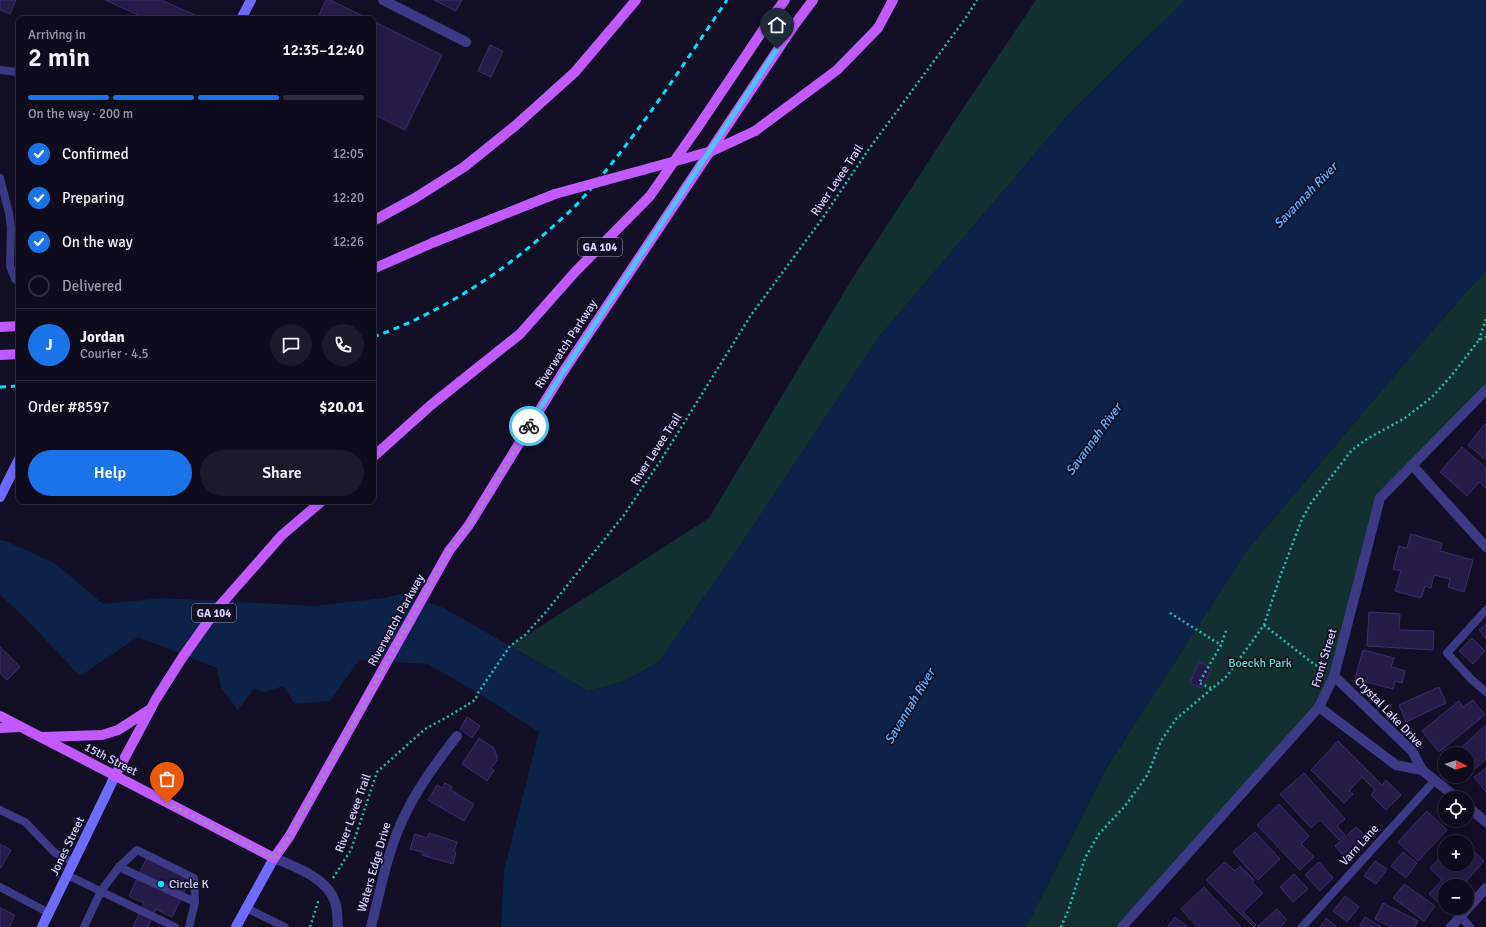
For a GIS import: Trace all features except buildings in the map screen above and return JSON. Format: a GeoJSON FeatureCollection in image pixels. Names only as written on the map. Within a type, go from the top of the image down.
{"type":"FeatureCollection","features":[{"type":"Feature","properties":{"kind":"main road"},"geometry":{"type":"LineString","coordinates":[[243,16],[251,0]]}},
{"type":"Feature","properties":{"kind":"main road"},"geometry":{"type":"LineString","coordinates":[[376,219],[415,198],[464,167],[515,126],[575,72],[636,0]]}},
{"type":"Feature","properties":{"kind":"main road","name":"GA 104"},"geometry":{"type":"LineString","coordinates":[[376,454],[431,405],[520,334],[576,271],[650,196],[771,18],[785,0]]}},
{"type":"Feature","properties":{"kind":"main road","name":"Riverwatch Parkway"},"geometry":{"type":"LineString","coordinates":[[274,858],[289,837],[449,551],[469,525],[563,372],[790,30],[813,0]]}},
{"type":"Feature","properties":{"kind":"main road"},"geometry":{"type":"LineString","coordinates":[[376,268],[432,242],[555,194],[712,151],[755,130],[838,70],[878,28],[893,0]]}},
{"type":"Feature","properties":{"kind":"main road"},"geometry":{"type":"LineString","coordinates":[[0,327],[16,326]]}},
{"type":"Feature","properties":{"kind":"main road"},"geometry":{"type":"LineString","coordinates":[[0,355],[16,354]]}},
{"type":"Feature","properties":{"kind":"main road"},"geometry":{"type":"LineString","coordinates":[[0,497],[16,465]]}},
{"type":"Feature","properties":{"kind":"main road","name":"GA 104"},"geometry":{"type":"LineString","coordinates":[[115,776],[156,699],[182,658],[216,610],[282,535],[318,504]]}},
{"type":"Feature","properties":{"kind":"main road"},"geometry":{"type":"LineString","coordinates":[[40,737],[102,736],[118,730],[151,709]]}},
{"type":"Feature","properties":{"kind":"main road","name":"15th Street"},"geometry":{"type":"LineString","coordinates":[[0,716],[274,858]]}},
{"type":"Feature","properties":{"kind":"main road"},"geometry":{"type":"LineString","coordinates":[[0,728],[21,727]]}},
{"type":"Feature","properties":{"kind":"main road","name":"Jones Street"},"geometry":{"type":"LineString","coordinates":[[42,927],[115,776]]}},
{"type":"Feature","properties":{"kind":"main road","name":"GA 104"},"geometry":{"type":"LineString","coordinates":[[236,927],[274,858]]}},
{"type":"Feature","properties":{"kind":"street"},"geometry":{"type":"LineString","coordinates":[[383,0],[466,42]]}},
{"type":"Feature","properties":{"kind":"street","name":"Front Street"},"geometry":{"type":"LineString","coordinates":[[1123,926],[1319,707],[1334,676],[1380,498],[1486,390]]}},
{"type":"Feature","properties":{"kind":"street"},"geometry":{"type":"LineString","coordinates":[[1412,466],[1484,541]]}},
{"type":"Feature","properties":{"kind":"street","name":"Crystal Lake Drive"},"geometry":{"type":"LineString","coordinates":[[1334,676],[1412,751],[1422,770],[1448,791]]}},
{"type":"Feature","properties":{"kind":"street","name":"Crystal Lake Drive"},"geometry":{"type":"LineString","coordinates":[[1319,707],[1396,765],[1422,770]]}},
{"type":"Feature","properties":{"kind":"street","name":"Waters Edge Drive"},"geometry":{"type":"LineString","coordinates":[[371,927],[390,853],[402,821],[432,768],[457,736]]}},
{"type":"Feature","properties":{"kind":"street"},"geometry":{"type":"LineString","coordinates":[[1474,812],[1486,822]]}},
{"type":"Feature","properties":{"kind":"street","name":"Waters Edge Drive"},"geometry":{"type":"LineString","coordinates":[[274,858],[297,868],[314,878],[326,888],[331,894],[335,903],[338,927]]}},
{"type":"Feature","properties":{"kind":"street"},"geometry":{"type":"LineString","coordinates":[[1451,927],[1486,888]]}},
{"type":"Feature","properties":{"kind":"lane"},"geometry":{"type":"LineString","coordinates":[[0,70],[16,73]]}},
{"type":"Feature","properties":{"kind":"lane"},"geometry":{"type":"LineString","coordinates":[[0,178],[10,221],[10,266],[16,280]]}},
{"type":"Feature","properties":{"kind":"lane"},"geometry":{"type":"LineString","coordinates":[[1486,610],[1447,653],[1471,679],[1486,692]]}},
{"type":"Feature","properties":{"kind":"lane","name":"Varn Lane"},"geometry":{"type":"LineString","coordinates":[[1302,927],[1435,780]]}},
{"type":"Feature","properties":{"kind":"lane"},"geometry":{"type":"LineString","coordinates":[[0,810],[25,822],[55,853],[73,862]]}},
{"type":"Feature","properties":{"kind":"lane"},"geometry":{"type":"LineString","coordinates":[[84,927],[101,892],[119,867],[137,850],[194,878],[195,902],[189,927]]}},
{"type":"Feature","properties":{"kind":"lane"},"geometry":{"type":"LineString","coordinates":[[119,867],[195,902]]}},
{"type":"Feature","properties":{"kind":"lane"},"geometry":{"type":"LineString","coordinates":[[67,875],[175,927]]}},
{"type":"Feature","properties":{"kind":"lane"},"geometry":{"type":"LineString","coordinates":[[0,887],[49,913]]}},
{"type":"Feature","properties":{"kind":"lane"},"geometry":{"type":"LineString","coordinates":[[246,908],[285,927]]}},
{"type":"Feature","properties":{"kind":"lane"},"geometry":{"type":"LineString","coordinates":[[1461,917],[1470,927]]}},
{"type":"Feature","properties":{"kind":"path","name":"River Levee Trail"},"geometry":{"type":"LineString","coordinates":[[331,881],[350,850],[377,772],[425,729],[450,716],[475,700],[478,693],[510,646],[525,635],[545,613],[624,515],[661,460],[751,315],[822,219],[869,149],[965,19],[977,0]]}},
{"type":"Feature","properties":{"kind":"path"},"geometry":{"type":"LineString","coordinates":[[1061,927],[1068,911],[1085,858],[1099,834],[1125,806],[1148,774],[1161,741],[1176,718],[1227,676],[1264,625],[1281,574],[1302,519],[1308,508],[1352,450],[1367,439],[1405,418],[1432,397],[1452,375],[1479,340],[1486,319]]}},
{"type":"Feature","properties":{"kind":"path"},"geometry":{"type":"LineString","coordinates":[[1479,340],[1486,337]]}},
{"type":"Feature","properties":{"kind":"path"},"geometry":{"type":"LineString","coordinates":[[1170,613],[1221,645]]}},
{"type":"Feature","properties":{"kind":"path"},"geometry":{"type":"LineString","coordinates":[[1264,625],[1314,665],[1322,666],[1334,676]]}},
{"type":"Feature","properties":{"kind":"path"},"geometry":{"type":"LineString","coordinates":[[1211,688],[1199,683],[1221,645],[1226,631]]}},
{"type":"Feature","properties":{"kind":"path"},"geometry":{"type":"LineString","coordinates":[[310,927],[321,895]]}},
{"type":"Feature","properties":{"kind":"green space"},"geometry":{"type":"Polygon","coordinates":[[[1036,0],[1185,0],[1068,115],[879,337],[746,537],[659,662],[625,681],[588,691],[510,646],[709,518],[850,282],[956,119],[1036,0]]]}},
{"type":"Feature","properties":{"kind":"green space","name":"Boeckh Park"},"geometry":{"type":"Polygon","coordinates":[[[1486,270],[1486,390],[1380,498],[1326,694],[1122,927],[1026,927],[1105,770],[1247,550],[1431,332],[1486,270]]]}},
{"type":"Feature","properties":{"kind":"water","name":"Savannah River"},"geometry":{"type":"Polygon","coordinates":[[[1185,0],[1486,0],[1486,270],[1431,332],[1247,550],[1105,770],[1026,927],[501,927],[504,871],[539,732],[478,693],[428,664],[359,660],[330,701],[295,704],[283,686],[266,692],[254,689],[238,710],[221,688],[217,668],[138,637],[80,676],[25,618],[0,595],[0,540],[6,541],[56,564],[103,604],[162,598],[314,606],[384,598],[401,594],[444,608],[588,691],[625,681],[659,662],[746,537],[879,337],[1068,115],[1185,0]]]}},
{"type":"Feature","properties":{"kind":"railway"},"geometry":{"type":"LineString","coordinates":[[376,336],[423,316],[473,288],[521,254],[569,212],[581,200],[621,152],[675,77],[727,0]]}},
{"type":"Feature","properties":{"kind":"railway"},"geometry":{"type":"LineString","coordinates":[[0,387],[16,386]]}},
{"type":"Feature","properties":{"kind":"way so far"},"geometry":{"type":"LineString","coordinates":[[167,803],[274,858],[289,837],[449,551],[469,525],[529,426]]}},
{"type":"Feature","properties":{"kind":"place","name":"Circle K"},"geometry":{"type":"Point","coordinates":[161,884]}},
{"type":"Feature","properties":{"kind":"route"},"geometry":{"type":"LineString","coordinates":[[529,426],[563,372],[777,49]]}}]}
